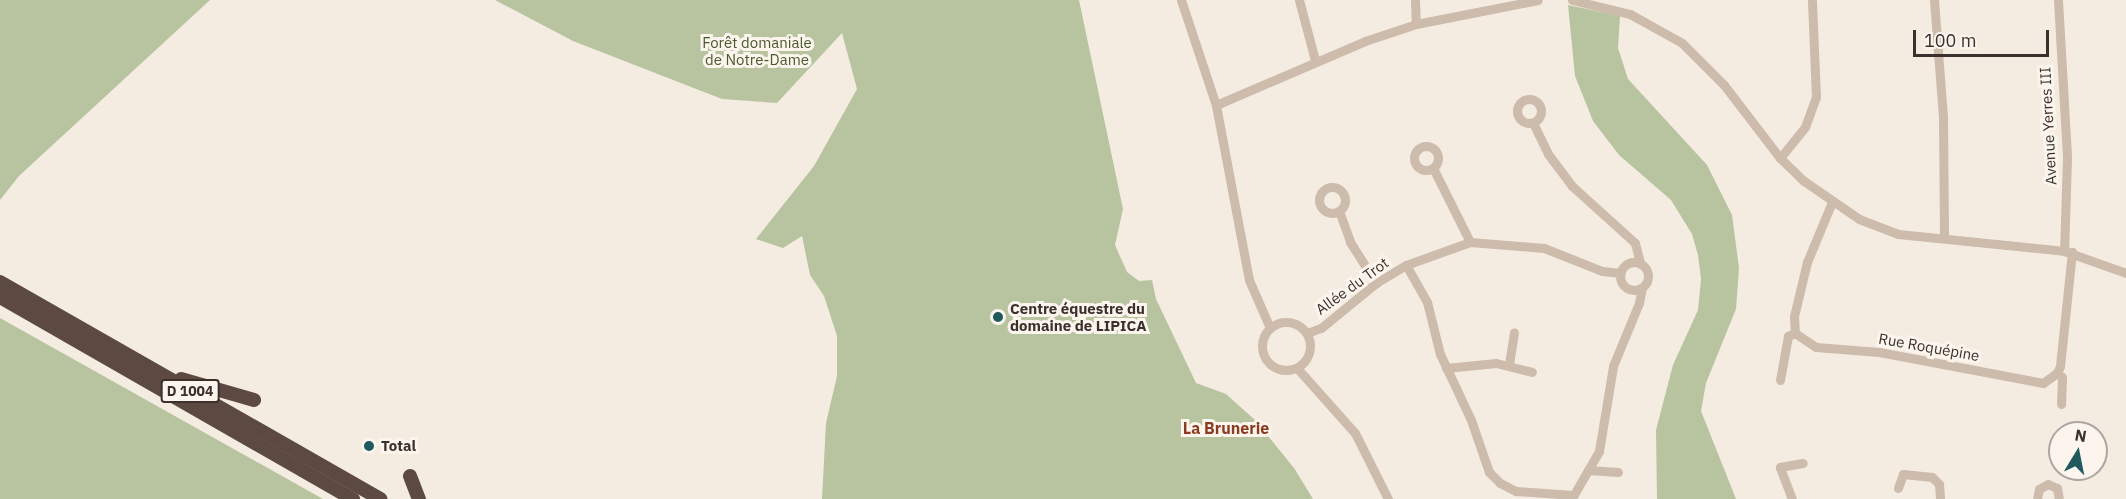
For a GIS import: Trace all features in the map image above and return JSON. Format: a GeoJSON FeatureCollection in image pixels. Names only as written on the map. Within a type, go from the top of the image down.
{"type":"FeatureCollection","features":[{"type":"Feature","properties":{"kind":"highway","name":"D 1004"},"geometry":{"type":"LineString","coordinates":[[0,282],[380,499]]}},
{"type":"Feature","properties":{"kind":"highway","name":"D 1004"},"geometry":{"type":"LineString","coordinates":[[0,297],[353,499]]}},
{"type":"Feature","properties":{"kind":"highway"},"geometry":{"type":"LineString","coordinates":[[159,373],[254,400]]}},
{"type":"Feature","properties":{"kind":"highway"},"geometry":{"type":"LineString","coordinates":[[410,476],[419,499]]}},
{"type":"Feature","properties":{"kind":"street"},"geometry":{"type":"LineString","coordinates":[[1182,0],[1216,105],[1249,280],[1270,328]]}},
{"type":"Feature","properties":{"kind":"street"},"geometry":{"type":"LineString","coordinates":[[1299,0],[1315,60]]}},
{"type":"Feature","properties":{"kind":"street"},"geometry":{"type":"LineString","coordinates":[[1415,0],[1416,24]]}},
{"type":"Feature","properties":{"kind":"street"},"geometry":{"type":"LineString","coordinates":[[1216,105],[1315,60],[1416,24],[1519,1],[1538,0]]}},
{"type":"Feature","properties":{"kind":"street"},"geometry":{"type":"LineString","coordinates":[[1572,0],[1630,14],[1682,43],[1724,85],[1780,158],[1832,202],[1883,231],[2068,251],[2126,273]]}},
{"type":"Feature","properties":{"kind":"street"},"geometry":{"type":"LineString","coordinates":[[1780,158],[1805,127],[1816,97],[1812,0]]}},
{"type":"Feature","properties":{"kind":"street"},"geometry":{"type":"LineString","coordinates":[[1934,0],[1943,118],[1944,237]]}},
{"type":"Feature","properties":{"kind":"street","name":"Avenue Yerres III"},"geometry":{"type":"LineString","coordinates":[[2058,0],[2067,158],[2068,251]]}},
{"type":"Feature","properties":{"kind":"street"},"geometry":{"type":"LineString","coordinates":[[1406,265],[1427,302],[1446,368],[1471,420],[1489,472],[1515,495],[1573,497],[1599,451],[1613,366],[1639,303],[1642,287],[1648,274],[1640,263],[1635,243],[1572,186],[1548,154],[1533,123]]}},
{"type":"Feature","properties":{"kind":"street"},"geometry":{"type":"LineString","coordinates":[[1433,168],[1470,242]]}},
{"type":"Feature","properties":{"kind":"street"},"geometry":{"type":"LineString","coordinates":[[1780,380],[1788,336],[1795,333],[1794,316],[1803,276],[1832,202]]}},
{"type":"Feature","properties":{"kind":"street"},"geometry":{"type":"LineString","coordinates":[[1339,211],[1350,242],[1376,284]]}},
{"type":"Feature","properties":{"kind":"street","name":"Allée du Trot"},"geometry":{"type":"LineString","coordinates":[[1307,333],[1321,328],[1376,284],[1406,265],[1470,242],[1544,248],[1602,271],[1621,273]]}},
{"type":"Feature","properties":{"kind":"street"},"geometry":{"type":"LineString","coordinates":[[2061,404],[2062,377],[2057,373],[2068,251]]}},
{"type":"Feature","properties":{"kind":"street"},"geometry":{"type":"LineString","coordinates":[[1640,263],[1628,263],[1621,273],[1625,286],[1633,289],[1642,287]]}},
{"type":"Feature","properties":{"kind":"street"},"geometry":{"type":"LineString","coordinates":[[1294,323],[1307,333],[1311,349],[1297,368],[1283,370],[1265,358],[1262,342],[1270,328],[1294,323]]}},
{"type":"Feature","properties":{"kind":"street"},"geometry":{"type":"LineString","coordinates":[[1509,364],[1514,332]]}},
{"type":"Feature","properties":{"kind":"street","name":"Rue Roquépine"},"geometry":{"type":"LineString","coordinates":[[1795,333],[1816,347],[1926,360],[2035,384],[2057,373]]}},
{"type":"Feature","properties":{"kind":"street"},"geometry":{"type":"LineString","coordinates":[[1446,368],[1509,364],[1532,372]]}},
{"type":"Feature","properties":{"kind":"street"},"geometry":{"type":"LineString","coordinates":[[1297,368],[1355,433],[1388,499]]}},
{"type":"Feature","properties":{"kind":"street"},"geometry":{"type":"LineString","coordinates":[[1792,499],[1780,467],[1803,463]]}},
{"type":"Feature","properties":{"kind":"street"},"geometry":{"type":"LineString","coordinates":[[1588,470],[1618,472]]}},
{"type":"Feature","properties":{"kind":"street"},"geometry":{"type":"LineString","coordinates":[[1898,488],[1903,474],[1932,477],[1939,484],[1940,499]]}},
{"type":"Feature","properties":{"kind":"street"},"geometry":{"type":"LineString","coordinates":[[2037,499],[2039,489],[2048,484],[2057,488],[2059,499]]}},
{"type":"Feature","properties":{"kind":"green space"},"geometry":{"type":"Polygon","coordinates":[[[0,0],[210,0],[19,176],[0,200],[0,0]]]}},
{"type":"Feature","properties":{"kind":"green space","name":"Centre équestre du domaine de LIPICA"},"geometry":{"type":"Polygon","coordinates":[[[495,0],[1079,0],[1123,209],[1115,245],[1127,272],[1139,281],[1152,280],[1156,299],[1196,383],[1226,394],[1255,420],[1294,468],[1313,499],[822,499],[826,423],[837,376],[837,336],[824,296],[810,275],[802,236],[783,248],[756,239],[814,166],[857,89],[842,33],[777,103],[722,99],[573,41],[495,0]]]}},
{"type":"Feature","properties":{"kind":"green space"},"geometry":{"type":"Polygon","coordinates":[[[1568,5],[1620,16],[1618,48],[1628,79],[1707,165],[1732,215],[1739,268],[1736,309],[1706,383],[1701,411],[1736,499],[1657,499],[1656,430],[1673,365],[1698,310],[1701,279],[1698,255],[1692,234],[1671,200],[1619,155],[1593,121],[1575,76],[1568,5]]]}},
{"type":"Feature","properties":{"kind":"green space"},"geometry":{"type":"Polygon","coordinates":[[[0,318],[323,499],[0,499],[0,318]]]}},
{"type":"Feature","properties":{"kind":"place","name":"Centre équestre du domaine de LIPICA"},"geometry":{"type":"Point","coordinates":[998,317]}},
{"type":"Feature","properties":{"kind":"place","name":"Total"},"geometry":{"type":"Point","coordinates":[369,446]}},
{"type":"Feature","properties":{"kind":"district","name":"La Brunerie"},"geometry":{"type":"Point","coordinates":[1226,428]}},
{"type":"Feature","properties":{"kind":"park label","name":"Forêt domaniale de Notre-Dame"},"geometry":{"type":"Point","coordinates":[757,50]}}]}
